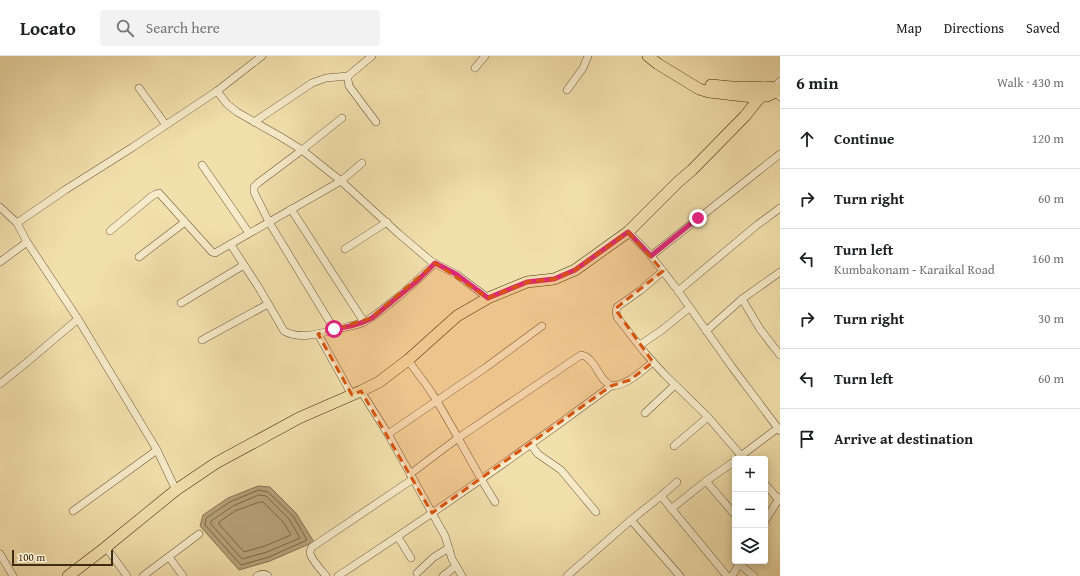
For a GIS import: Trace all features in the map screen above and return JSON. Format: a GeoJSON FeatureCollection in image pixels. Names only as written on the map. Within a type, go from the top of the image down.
{"type":"FeatureCollection","features":[{"type":"Feature","properties":{"kind":"main road"},"geometry":{"type":"LineString","coordinates":[[648,56],[658,64],[699,89],[709,92],[771,90]]}},
{"type":"Feature","properties":{"kind":"main road"},"geometry":{"type":"LineString","coordinates":[[68,576],[176,490],[216,463],[292,421],[379,382],[408,360],[457,316],[488,298],[527,282],[554,279],[575,270],[628,232],[722,141],[771,90]]}},
{"type":"Feature","properties":{"kind":"street"},"geometry":{"type":"LineString","coordinates":[[17,223],[217,91],[262,56]]}},
{"type":"Feature","properties":{"kind":"street"},"geometry":{"type":"LineString","coordinates":[[254,122],[312,83],[326,78],[348,76],[372,56]]}},
{"type":"Feature","properties":{"kind":"street"},"geometry":{"type":"LineString","coordinates":[[475,68],[484,56]]}},
{"type":"Feature","properties":{"kind":"street"},"geometry":{"type":"LineString","coordinates":[[567,90],[583,68],[588,56]]}},
{"type":"Feature","properties":{"kind":"street"},"geometry":{"type":"LineString","coordinates":[[348,76],[349,86],[376,122]]}},
{"type":"Feature","properties":{"kind":"street"},"geometry":{"type":"LineString","coordinates":[[139,88],[166,125]]}},
{"type":"Feature","properties":{"kind":"street"},"geometry":{"type":"LineString","coordinates":[[217,91],[227,104],[237,112],[302,150],[341,181],[399,234],[435,263],[456,274],[488,298]]}},
{"type":"Feature","properties":{"kind":"street"},"geometry":{"type":"LineString","coordinates":[[334,329],[269,222],[254,192],[254,187],[258,182],[302,150],[342,118]]}},
{"type":"Feature","properties":{"kind":"street"},"geometry":{"type":"LineString","coordinates":[[651,256],[780,154]]}},
{"type":"Feature","properties":{"kind":"street"},"geometry":{"type":"LineString","coordinates":[[110,231],[152,196],[159,193],[212,252],[215,253],[341,181],[362,163]]}},
{"type":"Feature","properties":{"kind":"street"},"geometry":{"type":"LineString","coordinates":[[202,165],[249,233]]}},
{"type":"Feature","properties":{"kind":"street"},"geometry":{"type":"LineString","coordinates":[[0,207],[17,223],[27,242],[78,319],[157,450],[176,490]]}},
{"type":"Feature","properties":{"kind":"street"},"geometry":{"type":"LineString","coordinates":[[678,291],[757,225],[780,208]]}},
{"type":"Feature","properties":{"kind":"street"},"geometry":{"type":"LineString","coordinates":[[291,209],[364,322]]}},
{"type":"Feature","properties":{"kind":"street"},"geometry":{"type":"LineString","coordinates":[[139,257],[185,222]]}},
{"type":"Feature","properties":{"kind":"street"},"geometry":{"type":"LineString","coordinates":[[345,249],[387,222]]}},
{"type":"Feature","properties":{"kind":"street"},"geometry":{"type":"LineString","coordinates":[[628,232],[663,271],[779,429],[744,456]]}},
{"type":"Feature","properties":{"kind":"street"},"geometry":{"type":"LineString","coordinates":[[0,262],[27,242]]}},
{"type":"Feature","properties":{"kind":"street"},"geometry":{"type":"LineString","coordinates":[[232,244],[284,331],[290,335],[299,336],[318,334],[334,329],[349,327],[372,318],[417,281],[435,263]]}},
{"type":"Feature","properties":{"kind":"street"},"geometry":{"type":"LineString","coordinates":[[181,303],[244,265]]}},
{"type":"Feature","properties":{"kind":"street"},"geometry":{"type":"LineString","coordinates":[[663,271],[641,290],[617,307],[616,311],[618,317],[653,362],[708,417],[739,456]]}},
{"type":"Feature","properties":{"kind":"street"},"geometry":{"type":"LineString","coordinates":[[706,331],[742,299],[780,272]]}},
{"type":"Feature","properties":{"kind":"street"},"geometry":{"type":"LineString","coordinates":[[742,299],[760,329],[780,355]]}},
{"type":"Feature","properties":{"kind":"street"},"geometry":{"type":"LineString","coordinates":[[202,340],[268,304]]}},
{"type":"Feature","properties":{"kind":"street"},"geometry":{"type":"LineString","coordinates":[[640,346],[689,308]]}},
{"type":"Feature","properties":{"kind":"street"},"geometry":{"type":"LineString","coordinates":[[0,384],[78,319]]}},
{"type":"Feature","properties":{"kind":"street"},"geometry":{"type":"LineString","coordinates":[[388,434],[437,402],[542,326]]}},
{"type":"Feature","properties":{"kind":"street"},"geometry":{"type":"LineString","coordinates":[[318,334],[357,393],[388,434],[445,536],[452,559],[462,576]]}},
{"type":"Feature","properties":{"kind":"street"},"geometry":{"type":"LineString","coordinates":[[326,576],[312,557],[310,550],[312,547],[412,477],[458,438],[580,355],[584,355],[589,359],[611,386]]}},
{"type":"Feature","properties":{"kind":"street"},"geometry":{"type":"LineString","coordinates":[[408,360],[437,402],[495,502]]}},
{"type":"Feature","properties":{"kind":"street"},"geometry":{"type":"LineString","coordinates":[[338,576],[531,446],[611,386],[619,386],[630,380],[653,362]]}},
{"type":"Feature","properties":{"kind":"street"},"geometry":{"type":"LineString","coordinates":[[645,413],[675,384]]}},
{"type":"Feature","properties":{"kind":"street"},"geometry":{"type":"LineString","coordinates":[[674,446],[708,417]]}},
{"type":"Feature","properties":{"kind":"street"},"geometry":{"type":"LineString","coordinates":[[531,446],[538,454],[560,470],[596,512]]}},
{"type":"Feature","properties":{"kind":"street"},"geometry":{"type":"LineString","coordinates":[[73,511],[157,450]]}},
{"type":"Feature","properties":{"kind":"street"},"geometry":{"type":"LineString","coordinates":[[671,509],[706,481],[732,463]]}},
{"type":"Feature","properties":{"kind":"street"},"geometry":{"type":"LineString","coordinates":[[706,481],[732,511]]}},
{"type":"Feature","properties":{"kind":"street"},"geometry":{"type":"LineString","coordinates":[[567,576],[677,482]]}},
{"type":"Feature","properties":{"kind":"street"},"geometry":{"type":"LineString","coordinates":[[768,487],[779,498],[768,516]]}},
{"type":"Feature","properties":{"kind":"street"},"geometry":{"type":"LineString","coordinates":[[661,496],[727,576]]}},
{"type":"Feature","properties":{"kind":"street"},"geometry":{"type":"LineString","coordinates":[[631,520],[680,576]]}},
{"type":"Feature","properties":{"kind":"street"},"geometry":{"type":"LineString","coordinates":[[143,576],[199,534]]}},
{"type":"Feature","properties":{"kind":"street"},"geometry":{"type":"LineString","coordinates":[[398,537],[411,558]]}},
{"type":"Feature","properties":{"kind":"street"},"geometry":{"type":"LineString","coordinates":[[106,547],[127,576]]}},
{"type":"Feature","properties":{"kind":"street"},"geometry":{"type":"LineString","coordinates":[[417,573],[434,557],[449,548]]}},
{"type":"Feature","properties":{"kind":"street"},"geometry":{"type":"LineString","coordinates":[[0,554],[12,576]]}},
{"type":"Feature","properties":{"kind":"street"},"geometry":{"type":"LineString","coordinates":[[169,557],[184,576]]}},
{"type":"Feature","properties":{"kind":"street"},"geometry":{"type":"LineString","coordinates":[[732,576],[739,564]]}},
{"type":"Feature","properties":{"kind":"street"},"geometry":{"type":"LineString","coordinates":[[742,564],[754,576]]}},
{"type":"Feature","properties":{"kind":"street"},"geometry":{"type":"LineString","coordinates":[[443,576],[456,566]]}},
{"type":"Feature","properties":{"kind":"street"},"geometry":{"type":"LineString","coordinates":[[257,576],[260,574],[266,574],[268,576]]}},
{"type":"Feature","properties":{"kind":"highlighted area"},"geometry":{"type":"Polygon","coordinates":[[[628,232],[663,271],[615,309],[653,362],[630,380],[611,386],[432,513],[361,391],[352,395],[318,334],[371,318],[435,263],[488,298],[527,282],[554,279],[575,270],[628,232]]]}},
{"type":"Feature","properties":{"kind":"water"},"geometry":{"type":"Polygon","coordinates":[[[258,486],[270,487],[296,513],[314,542],[270,561],[239,570],[200,526],[203,515],[228,498],[258,486]]]}},
{"type":"Feature","properties":{"kind":"route"},"geometry":{"type":"LineString","coordinates":[[334,329],[349,327],[372,318],[417,281],[435,263],[456,274],[488,298],[527,282],[554,279],[575,270],[628,232],[651,256],[698,218]]}}]}
